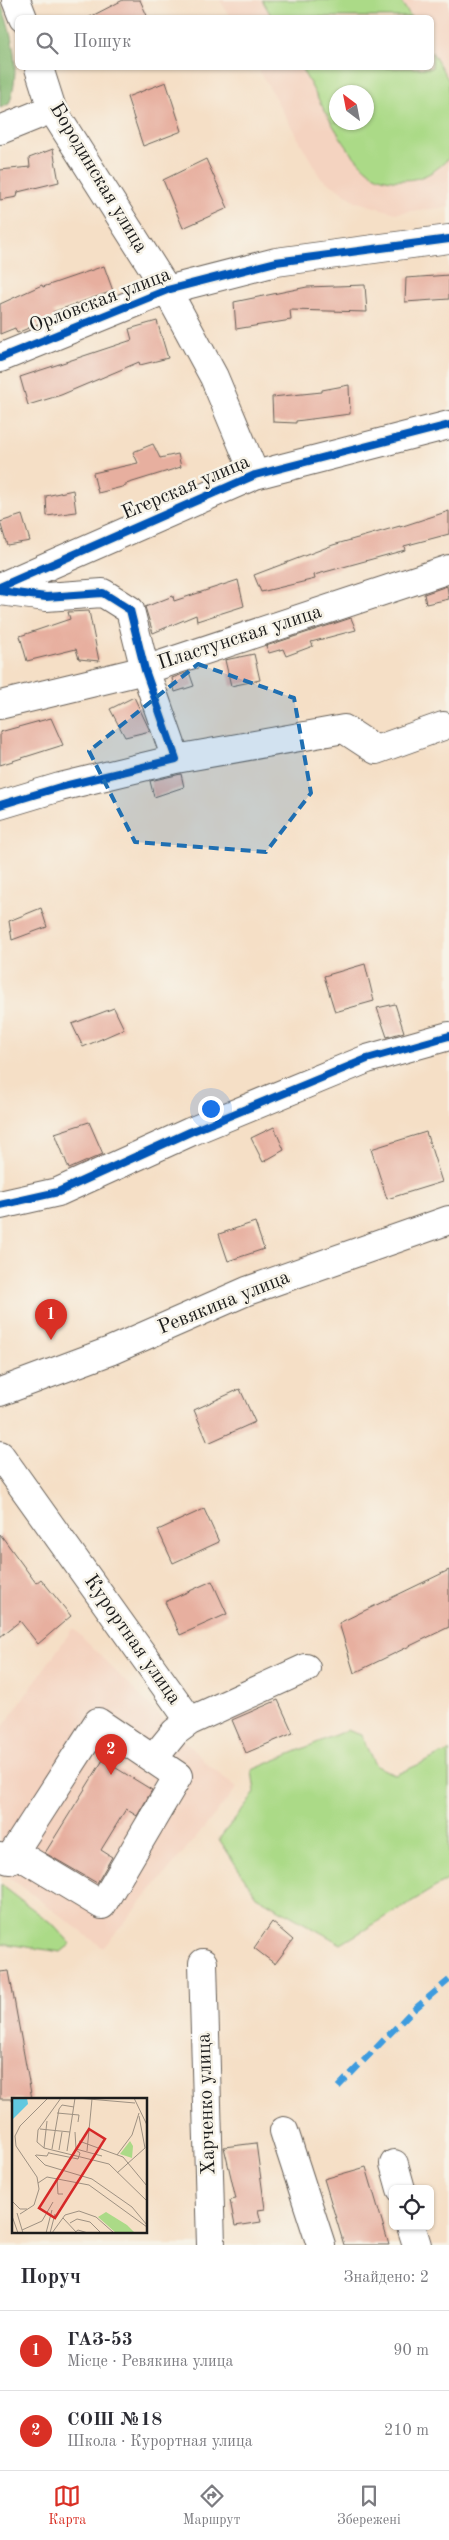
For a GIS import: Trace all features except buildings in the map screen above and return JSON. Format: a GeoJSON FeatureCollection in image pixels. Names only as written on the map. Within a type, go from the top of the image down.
{"type":"FeatureCollection","features":[{"type":"Feature","properties":{"kind":"street"},"geometry":{"type":"LineString","coordinates":[[16,0],[22,15]]}},
{"type":"Feature","properties":{"kind":"street","name":"Бородинская улица"},"geometry":{"type":"LineString","coordinates":[[40,70],[52,109],[167,290],[214,377],[255,475]]}},
{"type":"Feature","properties":{"kind":"street"},"geometry":{"type":"LineString","coordinates":[[0,130],[52,109]]}},
{"type":"Feature","properties":{"kind":"street","name":"Орловская улица"},"geometry":{"type":"LineString","coordinates":[[0,358],[167,290],[276,262],[449,239]]}},
{"type":"Feature","properties":{"kind":"street","name":"Егерская улица"},"geometry":{"type":"LineString","coordinates":[[0,586],[255,475],[449,425]]}},
{"type":"Feature","properties":{"kind":"street","name":"Пластунская улица"},"geometry":{"type":"LineString","coordinates":[[0,705],[145,670],[449,569]]}},
{"type":"Feature","properties":{"kind":"street"},"geometry":{"type":"LineString","coordinates":[[0,591],[46,597],[103,593],[130,610],[145,670],[176,759]]}},
{"type":"Feature","properties":{"kind":"street"},"geometry":{"type":"LineString","coordinates":[[0,805],[60,787],[176,759],[344,729],[376,750],[443,726]]}},
{"type":"Feature","properties":{"kind":"street"},"geometry":{"type":"LineString","coordinates":[[0,1205],[58,1192],[190,1132],[367,1059],[449,1036]]}},
{"type":"Feature","properties":{"kind":"street","name":"Ревякина улица"},"geometry":{"type":"LineString","coordinates":[[0,1392],[110,1350],[247,1291],[449,1220]]}},
{"type":"Feature","properties":{"kind":"street","name":"Курортная улица"},"geometry":{"type":"LineString","coordinates":[[0,1455],[190,1721],[306,1668]]}},
{"type":"Feature","properties":{"kind":"street"},"geometry":{"type":"LineString","coordinates":[[153,1759],[175,1732],[190,1721]]}},
{"type":"Feature","properties":{"kind":"street"},"geometry":{"type":"LineString","coordinates":[[98,1722],[178,1776],[102,1905],[7,1854],[98,1722]]}},
{"type":"Feature","properties":{"kind":"street","name":"Харченко улица"},"geometry":{"type":"LineString","coordinates":[[203,1963],[211,2245]]}},
{"type":"Feature","properties":{"kind":"street"},"geometry":{"type":"LineString","coordinates":[[284,2130],[321,2245]]}},
{"type":"Feature","properties":{"kind":"street"},"geometry":{"type":"LineString","coordinates":[[412,2230],[417,2245]]}},
{"type":"Feature","properties":{"kind":"highlighted area"},"geometry":{"type":"Polygon","coordinates":[[[198,664],[294,698],[311,793],[266,852],[135,842],[89,751],[198,664]]]}},
{"type":"Feature","properties":{"kind":"shaded area"},"geometry":{"type":"Polygon","coordinates":[[[220,0],[449,0],[449,207],[396,213],[357,202],[320,177],[259,70],[434,70],[434,15],[229,15],[220,0]]]}},
{"type":"Feature","properties":{"kind":"shaded area"},"geometry":{"type":"Polygon","coordinates":[[[73,1628],[205,1762],[237,1788],[103,1948],[0,1870],[0,1731],[73,1628]]]}},
{"type":"Feature","properties":{"kind":"green space"},"geometry":{"type":"Polygon","coordinates":[[[262,0],[400,0],[410,15],[271,15],[262,0]]]}},
{"type":"Feature","properties":{"kind":"green space"},"geometry":{"type":"Polygon","coordinates":[[[0,2],[9,26],[15,66],[13,92],[9,104],[0,108],[0,2]]]}},
{"type":"Feature","properties":{"kind":"green space"},"geometry":{"type":"Polygon","coordinates":[[[434,55],[449,81],[449,158],[439,167],[423,176],[410,180],[386,179],[370,172],[360,163],[336,130],[374,130],[374,85],[329,85],[329,119],[302,70],[434,70],[434,55]]]}},
{"type":"Feature","properties":{"kind":"green space"},"geometry":{"type":"Polygon","coordinates":[[[347,1730],[361,1735],[375,1765],[395,1775],[449,1751],[449,1879],[341,1944],[256,1896],[219,1839],[255,1793],[252,1770],[347,1730]]]}},
{"type":"Feature","properties":{"kind":"green space"},"geometry":{"type":"Polygon","coordinates":[[[0,1884],[55,1926],[71,1944],[61,1952],[0,1943],[0,1884]]]}},
{"type":"Feature","properties":{"kind":"marked path"},"geometry":{"type":"LineString","coordinates":[[338,2087],[411,2012],[449,1980]]}},
{"type":"Feature","properties":{"kind":"cycle path"},"geometry":{"type":"LineString","coordinates":[[0,358],[167,290],[276,262],[449,239]]}},
{"type":"Feature","properties":{"kind":"cycle path"},"geometry":{"type":"LineString","coordinates":[[0,587],[255,475],[449,425]]}},
{"type":"Feature","properties":{"kind":"cycle path"},"geometry":{"type":"LineString","coordinates":[[0,591],[46,597],[103,593],[130,610],[145,670],[176,759],[60,787],[0,805]]}},
{"type":"Feature","properties":{"kind":"cycle path"},"geometry":{"type":"LineString","coordinates":[[0,1205],[58,1192],[190,1132],[367,1059],[449,1036]]}},
{"type":"Feature","properties":{"kind":"place","name":"ГАЗ-53"},"geometry":{"type":"Point","coordinates":[51,1340]}},
{"type":"Feature","properties":{"kind":"place","name":"СОШ №18"},"geometry":{"type":"Point","coordinates":[111,1775]}}]}
